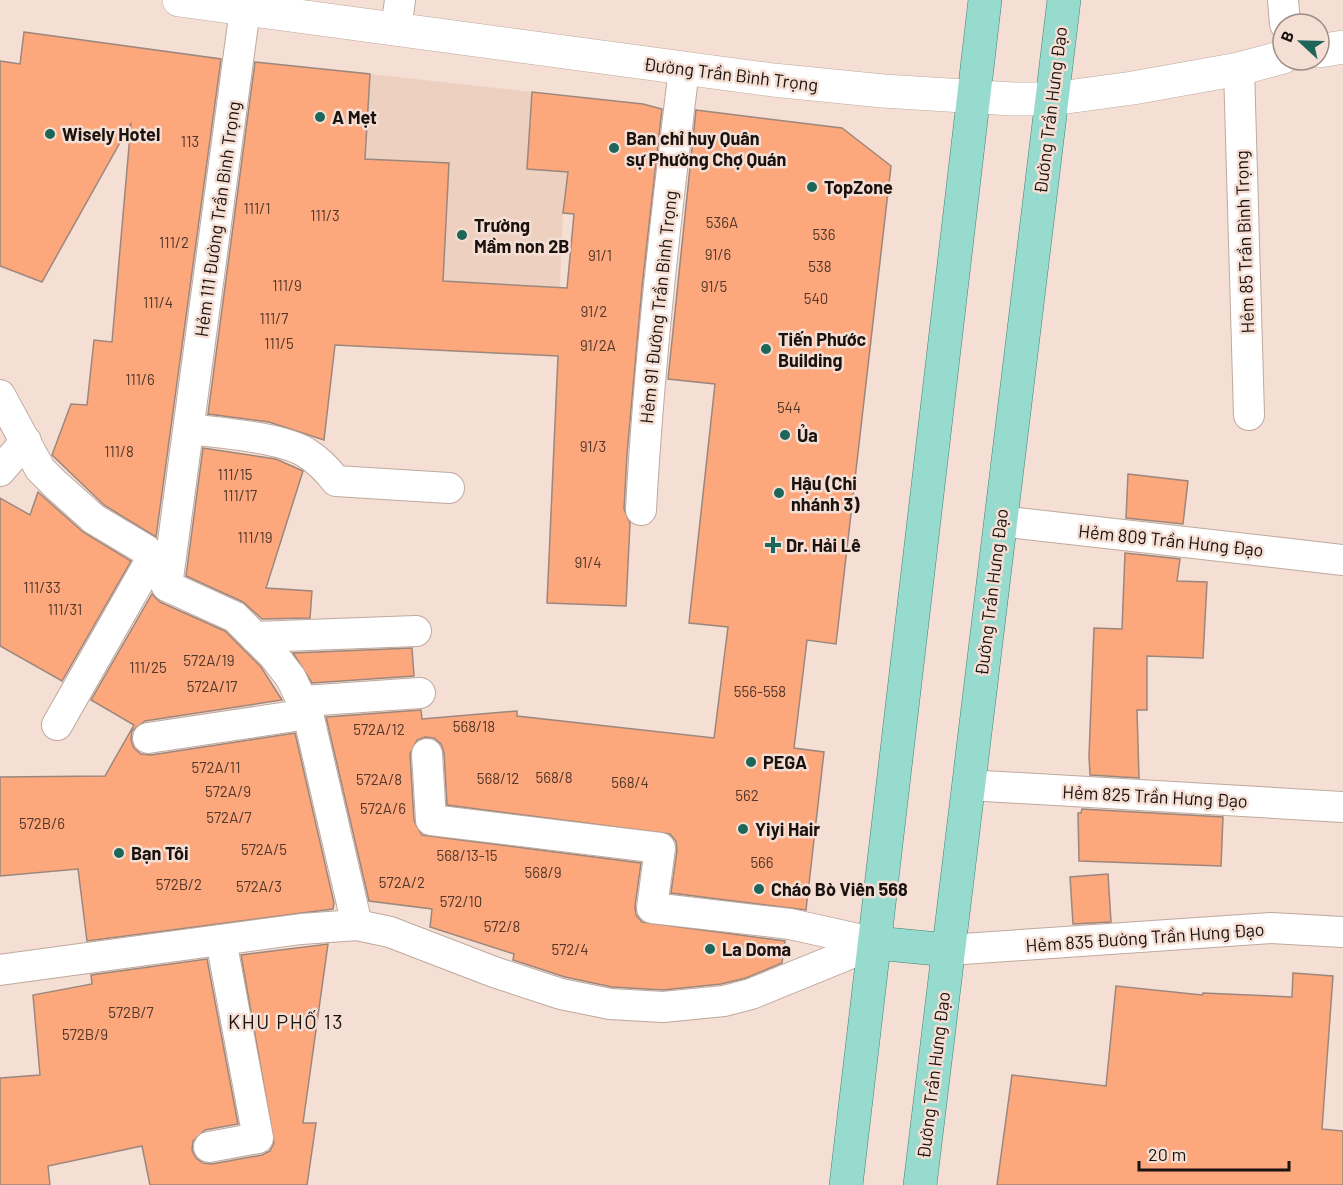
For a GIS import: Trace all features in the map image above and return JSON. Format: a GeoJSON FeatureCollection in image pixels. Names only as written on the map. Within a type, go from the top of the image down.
{"type":"FeatureCollection","features":[{"type":"Feature","properties":{"kind":"main road"},"geometry":{"type":"LineString","coordinates":[[846,1185],[985,0]]}},
{"type":"Feature","properties":{"kind":"main road","name":"Đường Trần Hưng Đạo"},"geometry":{"type":"LineString","coordinates":[[920,1185],[1064,0]]}},
{"type":"Feature","properties":{"kind":"main road"},"geometry":{"type":"LineString","coordinates":[[876,943],[948,950]]}},
{"type":"Feature","properties":{"kind":"street","name":"Đường Trần Bình Trọng"},"geometry":{"type":"LineString","coordinates":[[179,0],[245,9],[398,15],[684,69],[884,91],[974,96],[1052,99],[1133,88],[1239,69],[1271,60]]}},
{"type":"Feature","properties":{"kind":"lane","name":"Hẻm 111 Đường Trần Bình Trọng"},"geometry":{"type":"LineString","coordinates":[[167,586],[245,9]]}},
{"type":"Feature","properties":{"kind":"lane","name":"Hẻm 91 Đường Trần Bình Trọng"},"geometry":{"type":"LineString","coordinates":[[641,510],[647,400],[658,283],[684,69]]}},
{"type":"Feature","properties":{"kind":"lane","name":"Hẻm 85 Trần Bình Trọng"},"geometry":{"type":"LineString","coordinates":[[1239,69],[1249,415]]}},
{"type":"Feature","properties":{"kind":"lane"},"geometry":{"type":"LineString","coordinates":[[0,394],[40,469],[55,484],[94,519],[134,542],[152,558],[167,586],[228,612],[255,637],[291,678],[306,708],[357,925]]}},
{"type":"Feature","properties":{"kind":"lane"},"geometry":{"type":"LineString","coordinates":[[189,429],[235,434],[303,450],[322,463],[336,481],[449,488]]}},
{"type":"Feature","properties":{"kind":"lane"},"geometry":{"type":"LineString","coordinates":[[0,471],[26,441]]}},
{"type":"Feature","properties":{"kind":"lane","name":"Hẻm 809 Trần Hưng Đạo"},"geometry":{"type":"LineString","coordinates":[[1000,521],[1343,560]]}},
{"type":"Feature","properties":{"kind":"lane"},"geometry":{"type":"LineString","coordinates":[[57,725],[152,558]]}},
{"type":"Feature","properties":{"kind":"lane"},"geometry":{"type":"LineString","coordinates":[[255,637],[416,631]]}},
{"type":"Feature","properties":{"kind":"lane"},"geometry":{"type":"LineString","coordinates":[[148,738],[306,708],[420,693]]}},
{"type":"Feature","properties":{"kind":"lane"},"geometry":{"type":"LineString","coordinates":[[428,754],[431,820],[660,848],[652,908],[790,924],[876,943]]}},
{"type":"Feature","properties":{"kind":"lane","name":"Hẻm 825 Trần Hưng Đạo"},"geometry":{"type":"LineString","coordinates":[[968,785],[1343,807]]}},
{"type":"Feature","properties":{"kind":"lane"},"geometry":{"type":"LineString","coordinates":[[0,970],[301,929],[357,925],[390,932],[494,972],[561,994],[639,1007],[696,1004],[752,994],[876,943]]}},
{"type":"Feature","properties":{"kind":"lane","name":"Hẻm 835 Đường Trần Hưng Đạo"},"geometry":{"type":"LineString","coordinates":[[948,950],[1272,928],[1343,932]]}},
{"type":"Feature","properties":{"kind":"lane"},"geometry":{"type":"LineString","coordinates":[[209,1147],[258,1138],[221,940]]}},
{"type":"Feature","properties":{"kind":"shaded area","name":"Trường Mầm non 2B"},"geometry":{"type":"Polygon","coordinates":[[[370,74],[532,92],[527,168],[568,172],[563,213],[557,356],[357,346],[370,74]]]}},
{"type":"Feature","properties":{"kind":"building"},"geometry":{"type":"Polygon","coordinates":[[[24,32],[221,59],[156,537],[104,505],[52,455],[71,404],[87,405],[94,340],[112,342],[131,123],[42,282],[0,266],[0,61],[20,64],[24,32]]]}},
{"type":"Feature","properties":{"kind":"building"},"geometry":{"type":"Polygon","coordinates":[[[255,62],[370,74],[365,159],[449,163],[443,281],[567,288],[574,214],[563,213],[568,172],[527,169],[532,92],[643,104],[662,109],[642,287],[627,454],[624,509],[630,523],[626,606],[547,603],[558,356],[335,345],[324,440],[269,422],[208,414],[255,62]]]}},
{"type":"Feature","properties":{"kind":"building"},"geometry":{"type":"Polygon","coordinates":[[[696,110],[842,128],[891,166],[836,644],[807,640],[794,748],[824,752],[806,910],[671,893],[677,850],[676,841],[670,834],[447,805],[444,753],[441,744],[434,738],[425,737],[417,740],[410,754],[414,821],[422,835],[641,863],[635,906],[636,915],[642,922],[785,941],[782,963],[746,978],[721,984],[663,990],[612,987],[565,977],[513,960],[514,954],[430,927],[432,909],[369,901],[326,717],[421,710],[422,719],[517,711],[517,716],[714,738],[728,627],[689,623],[715,384],[668,379],[696,110]]]}},
{"type":"Feature","properties":{"kind":"building"},"geometry":{"type":"Polygon","coordinates":[[[203,448],[276,459],[303,471],[266,588],[312,591],[310,618],[262,619],[243,602],[186,576],[203,448]]]}},
{"type":"Feature","properties":{"kind":"building"},"geometry":{"type":"Polygon","coordinates":[[[1128,474],[1188,481],[1183,524],[1126,518],[1128,474]]]}},
{"type":"Feature","properties":{"kind":"building"},"geometry":{"type":"Polygon","coordinates":[[[38,492],[83,532],[131,561],[62,681],[0,646],[0,498],[30,515],[38,492]]]}},
{"type":"Feature","properties":{"kind":"building"},"geometry":{"type":"Polygon","coordinates":[[[1125,553],[1180,559],[1177,581],[1207,582],[1203,658],[1147,656],[1147,710],[1137,710],[1139,778],[1090,775],[1094,628],[1122,629],[1125,553]]]}},
{"type":"Feature","properties":{"kind":"building"},"geometry":{"type":"Polygon","coordinates":[[[152,594],[160,602],[225,631],[261,667],[282,700],[145,721],[132,731],[131,740],[134,748],[141,754],[151,755],[295,733],[334,903],[333,909],[87,941],[78,869],[0,876],[0,777],[105,776],[134,725],[91,700],[152,594]]]}},
{"type":"Feature","properties":{"kind":"building"},"geometry":{"type":"Polygon","coordinates":[[[412,648],[414,676],[312,683],[293,653],[412,648]]]}},
{"type":"Feature","properties":{"kind":"building"},"geometry":{"type":"Polygon","coordinates":[[[1082,809],[1223,817],[1221,866],[1079,861],[1078,813],[1081,813],[1082,809]]]}},
{"type":"Feature","properties":{"kind":"building"},"geometry":{"type":"Polygon","coordinates":[[[1108,874],[1111,922],[1073,924],[1070,877],[1108,874]]]}},
{"type":"Feature","properties":{"kind":"building"},"geometry":{"type":"Polygon","coordinates":[[[328,944],[303,1123],[316,1123],[307,1185],[150,1185],[142,1146],[48,1166],[50,1185],[0,1185],[0,1078],[40,1075],[33,995],[92,984],[91,975],[207,959],[238,1124],[205,1130],[193,1141],[192,1150],[196,1158],[203,1163],[212,1164],[262,1155],[270,1151],[274,1143],[241,955],[328,944]]]}},
{"type":"Feature","properties":{"kind":"building"},"geometry":{"type":"Polygon","coordinates":[[[1293,973],[1333,976],[1322,1129],[1343,1131],[1343,1185],[997,1185],[1012,1075],[1106,1086],[1116,986],[1202,995],[1203,993],[1292,997],[1293,973]]]}},
{"type":"Feature","properties":{"kind":"place","name":"A Mẹt"},"geometry":{"type":"Point","coordinates":[320,117]}},
{"type":"Feature","properties":{"kind":"place","name":"Wisely Hotel"},"geometry":{"type":"Point","coordinates":[50,134]}},
{"type":"Feature","properties":{"kind":"place","name":"Ban chỉ huy Quân sự Phường Chợ Quán"},"geometry":{"type":"Point","coordinates":[614,148]}},
{"type":"Feature","properties":{"kind":"place","name":"TopZone"},"geometry":{"type":"Point","coordinates":[812,187]}},
{"type":"Feature","properties":{"kind":"place","name":"Trường Mầm non 2B"},"geometry":{"type":"Point","coordinates":[462,235]}},
{"type":"Feature","properties":{"kind":"place","name":"Tiến Phước Building"},"geometry":{"type":"Point","coordinates":[766,349]}},
{"type":"Feature","properties":{"kind":"place","name":"Ủa"},"geometry":{"type":"Point","coordinates":[785,435]}},
{"type":"Feature","properties":{"kind":"place","name":"Hậu (Chi nhánh 3)"},"geometry":{"type":"Point","coordinates":[779,493]}},
{"type":"Feature","properties":{"kind":"place","name":"Dr. Hải Lê"},"geometry":{"type":"Point","coordinates":[773,545]}},
{"type":"Feature","properties":{"kind":"place","name":"PEGA"},"geometry":{"type":"Point","coordinates":[751,762]}},
{"type":"Feature","properties":{"kind":"place","name":"Yiyi Hair"},"geometry":{"type":"Point","coordinates":[743,829]}},
{"type":"Feature","properties":{"kind":"place","name":"Bạn Tôi"},"geometry":{"type":"Point","coordinates":[119,853]}},
{"type":"Feature","properties":{"kind":"place","name":"Cháo Bò Viên 568"},"geometry":{"type":"Point","coordinates":[759,889]}},
{"type":"Feature","properties":{"kind":"place","name":"La Doma"},"geometry":{"type":"Point","coordinates":[710,949]}},
{"type":"Feature","properties":{"kind":"district","name":"KHU PHỐ 13"},"geometry":{"type":"Point","coordinates":[286,1021]}}]}
